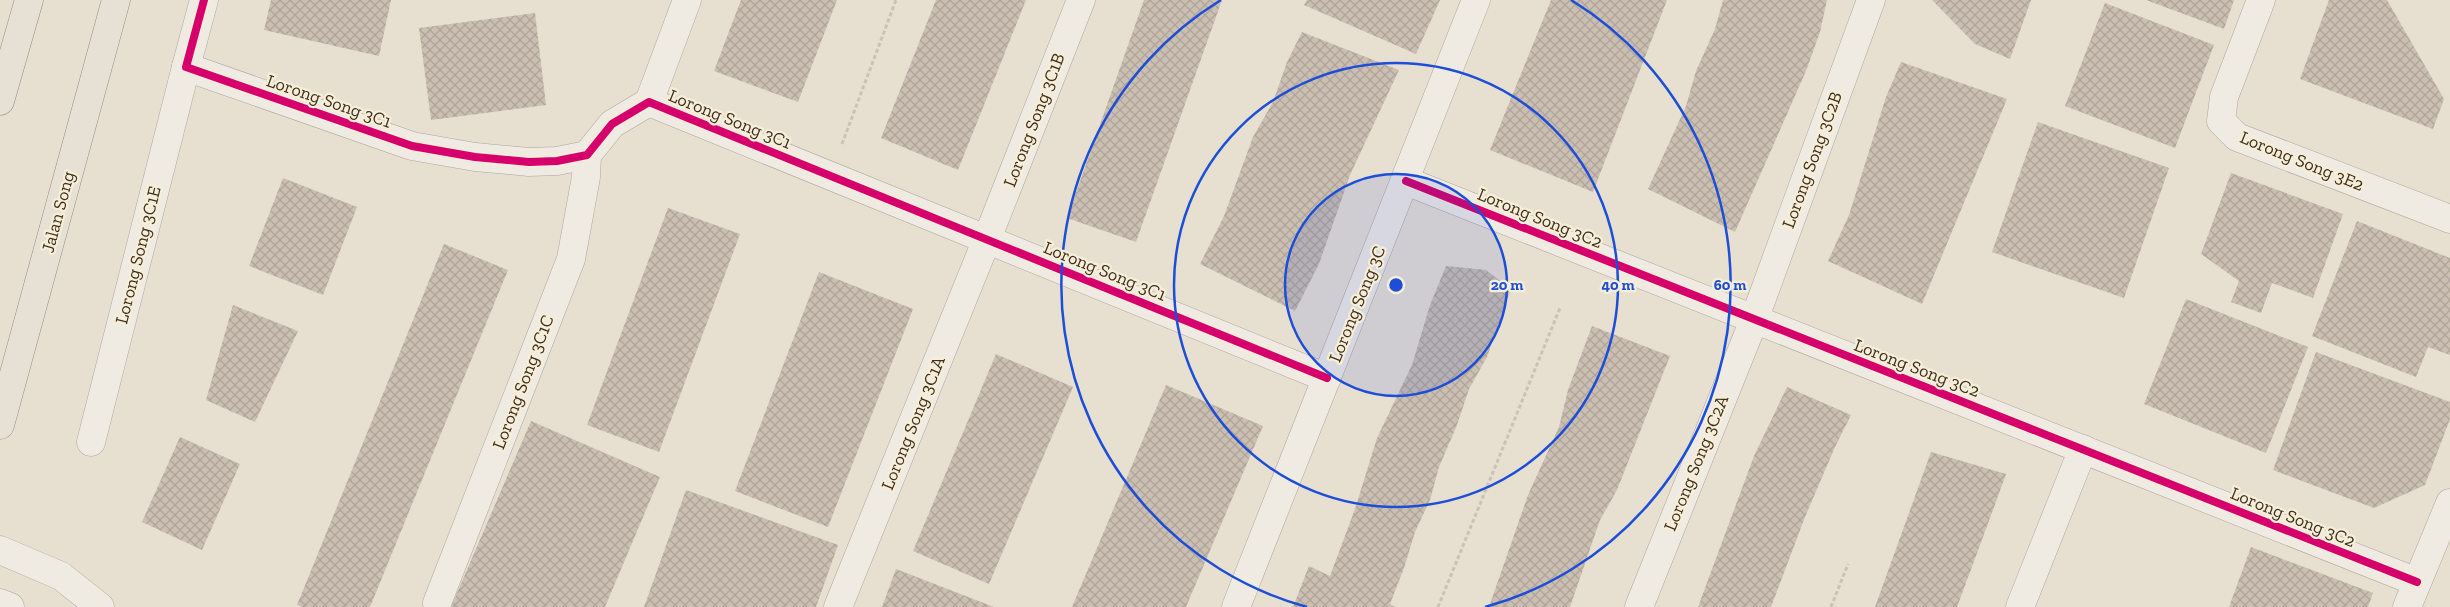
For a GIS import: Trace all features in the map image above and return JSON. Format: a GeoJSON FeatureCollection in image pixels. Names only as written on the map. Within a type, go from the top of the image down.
{"type":"FeatureCollection","features":[{"type":"Feature","properties":{"kind":"main road"},"geometry":{"type":"LineString","coordinates":[[0,101],[29,0]]}},
{"type":"Feature","properties":{"kind":"main road","name":"Jalan Song"},"geometry":{"type":"LineString","coordinates":[[0,425],[116,0]]}},
{"type":"Feature","properties":{"kind":"street"},"geometry":{"type":"LineString","coordinates":[[186,67],[204,0]]}},
{"type":"Feature","properties":{"kind":"street"},"geometry":{"type":"LineString","coordinates":[[649,102],[687,0]]}},
{"type":"Feature","properties":{"kind":"street","name":"Lorong Song 3C1B"},"geometry":{"type":"LineString","coordinates":[[987,239],[1081,0]]}},
{"type":"Feature","properties":{"kind":"street","name":"Lorong Song 3C"},"geometry":{"type":"LineString","coordinates":[[1236,607],[1476,0]]}},
{"type":"Feature","properties":{"kind":"street","name":"Lorong Song 3C2B"},"geometry":{"type":"LineString","coordinates":[[1754,320],[1871,0]]}},
{"type":"Feature","properties":{"kind":"street","name":"Lorong Song 3E2"},"geometry":{"type":"LineString","coordinates":[[2261,0],[2224,97],[2221,121],[2237,137],[2450,220]]}},
{"type":"Feature","properties":{"kind":"street","name":"Lorong Song 3C1"},"geometry":{"type":"LineString","coordinates":[[186,67],[412,146],[475,157],[529,162],[557,161],[587,155],[612,124],[649,102],[1327,378]]}},
{"type":"Feature","properties":{"kind":"street","name":"Lorong Song 3C1E"},"geometry":{"type":"LineString","coordinates":[[91,442],[186,67]]}},
{"type":"Feature","properties":{"kind":"street","name":"Lorong Song 3C1C"},"geometry":{"type":"LineString","coordinates":[[437,603],[571,259],[584,186],[587,155]]}},
{"type":"Feature","properties":{"kind":"street","name":"Lorong Song 3C2"},"geometry":{"type":"LineString","coordinates":[[1406,181],[2416,582]]}},
{"type":"Feature","properties":{"kind":"street","name":"Lorong Song 3C1A"},"geometry":{"type":"LineString","coordinates":[[838,607],[987,239]]}},
{"type":"Feature","properties":{"kind":"street","name":"Lorong Song 3C2A"},"geometry":{"type":"LineString","coordinates":[[1639,607],[1754,320]]}},
{"type":"Feature","properties":{"kind":"street"},"geometry":{"type":"LineString","coordinates":[[2020,607],[2083,449]]}},
{"type":"Feature","properties":{"kind":"street"},"geometry":{"type":"LineString","coordinates":[[2407,607],[2450,502]]}},
{"type":"Feature","properties":{"kind":"street"},"geometry":{"type":"LineString","coordinates":[[0,550],[61,576],[100,607]]}},
{"type":"Feature","properties":{"kind":"street"},"geometry":{"type":"LineString","coordinates":[[0,603],[10,607]]}},
{"type":"Feature","properties":{"kind":"path"},"geometry":{"type":"LineString","coordinates":[[831,176],[896,0]]}},
{"type":"Feature","properties":{"kind":"path"},"geometry":{"type":"LineString","coordinates":[[1438,607],[1560,308]]}},
{"type":"Feature","properties":{"kind":"path"},"geometry":{"type":"LineString","coordinates":[[1831,607],[1848,564]]}},
{"type":"Feature","properties":{"kind":"building"},"geometry":{"type":"Polygon","coordinates":[[[271,0],[391,0],[379,56],[264,30],[271,0]]]}},
{"type":"Feature","properties":{"kind":"building"},"geometry":{"type":"Polygon","coordinates":[[[741,0],[837,0],[798,102],[714,71],[741,0]]]}},
{"type":"Feature","properties":{"kind":"building"},"geometry":{"type":"Polygon","coordinates":[[[936,0],[1026,0],[958,170],[881,138],[936,0]]]}},
{"type":"Feature","properties":{"kind":"building"},"geometry":{"type":"Polygon","coordinates":[[[1144,0],[1222,0],[1136,242],[1067,218],[1144,0]]]}},
{"type":"Feature","properties":{"kind":"building"},"geometry":{"type":"Polygon","coordinates":[[[1307,0],[1440,0],[1416,54],[1304,5],[1307,0]]]}},
{"type":"Feature","properties":{"kind":"building"},"geometry":{"type":"Polygon","coordinates":[[[1551,0],[1667,0],[1593,192],[1490,150],[1551,0]]]}},
{"type":"Feature","properties":{"kind":"building"},"geometry":{"type":"Polygon","coordinates":[[[1723,0],[1827,0],[1820,32],[1806,71],[1735,232],[1648,189],[1686,106],[1696,71],[1715,29],[1723,0]]]}},
{"type":"Feature","properties":{"kind":"building"},"geometry":{"type":"Polygon","coordinates":[[[1932,0],[2031,0],[2010,59],[1975,44],[1932,0]]]}},
{"type":"Feature","properties":{"kind":"building"},"geometry":{"type":"Polygon","coordinates":[[[2146,0],[2234,0],[2224,29],[2146,0]]]}},
{"type":"Feature","properties":{"kind":"building"},"geometry":{"type":"Polygon","coordinates":[[[2329,0],[2387,0],[2444,99],[2433,129],[2300,79],[2329,0]]]}},
{"type":"Feature","properties":{"kind":"building"},"geometry":{"type":"Polygon","coordinates":[[[2105,3],[2214,45],[2175,148],[2065,106],[2105,3]]]}},
{"type":"Feature","properties":{"kind":"building"},"geometry":{"type":"Polygon","coordinates":[[[535,13],[546,105],[431,120],[419,28],[535,13]]]}},
{"type":"Feature","properties":{"kind":"building"},"geometry":{"type":"Polygon","coordinates":[[[1302,32],[1399,70],[1350,175],[1319,264],[1295,311],[1200,264],[1224,216],[1253,137],[1273,102],[1287,62],[1302,32]]]}},
{"type":"Feature","properties":{"kind":"building"},"geometry":{"type":"Polygon","coordinates":[[[1901,62],[2007,99],[1922,304],[1828,261],[1849,215],[1886,97],[1901,62]]]}},
{"type":"Feature","properties":{"kind":"building"},"geometry":{"type":"Polygon","coordinates":[[[2038,122],[2169,168],[2124,298],[1992,252],[2038,122]]]}},
{"type":"Feature","properties":{"kind":"building"},"geometry":{"type":"Polygon","coordinates":[[[2231,173],[2343,214],[2313,298],[2272,283],[2261,313],[2231,302],[2239,281],[2201,254],[2231,173]]]}},
{"type":"Feature","properties":{"kind":"building"},"geometry":{"type":"Polygon","coordinates":[[[283,178],[357,207],[323,295],[249,266],[283,178]]]}},
{"type":"Feature","properties":{"kind":"building"},"geometry":{"type":"Polygon","coordinates":[[[668,208],[740,234],[659,452],[587,425],[668,208]]]}},
{"type":"Feature","properties":{"kind":"building"},"geometry":{"type":"Polygon","coordinates":[[[2357,221],[2450,258],[2450,355],[2428,347],[2416,377],[2312,336],[2357,221]]]}},
{"type":"Feature","properties":{"kind":"building"},"geometry":{"type":"Polygon","coordinates":[[[444,244],[508,270],[370,607],[302,607],[297,605],[444,244]]]}},
{"type":"Feature","properties":{"kind":"building"},"geometry":{"type":"Polygon","coordinates":[[[1446,266],[1486,270],[1511,289],[1487,357],[1469,389],[1457,425],[1439,467],[1430,500],[1415,532],[1390,604],[1395,607],[1293,607],[1309,566],[1330,576],[1355,509],[1377,438],[1412,365],[1430,305],[1446,266]]]}},
{"type":"Feature","properties":{"kind":"building"},"geometry":{"type":"Polygon","coordinates":[[[819,272],[913,309],[828,527],[735,491],[819,272]]]}},
{"type":"Feature","properties":{"kind":"building"},"geometry":{"type":"Polygon","coordinates":[[[2186,299],[2308,347],[2266,453],[2144,404],[2186,299]]]}},
{"type":"Feature","properties":{"kind":"building"},"geometry":{"type":"Polygon","coordinates":[[[233,305],[298,331],[255,422],[206,400],[233,305]]]}},
{"type":"Feature","properties":{"kind":"building"},"geometry":{"type":"Polygon","coordinates":[[[1592,326],[1670,356],[1617,490],[1600,520],[1570,607],[1489,607],[1528,495],[1559,427],[1568,390],[1592,326]]]}},
{"type":"Feature","properties":{"kind":"building"},"geometry":{"type":"Polygon","coordinates":[[[2316,352],[2450,402],[2450,419],[2425,485],[2374,508],[2273,470],[2316,352]]]}},
{"type":"Feature","properties":{"kind":"building"},"geometry":{"type":"Polygon","coordinates":[[[996,354],[1073,387],[989,584],[913,551],[996,354]]]}},
{"type":"Feature","properties":{"kind":"building"},"geometry":{"type":"Polygon","coordinates":[[[1166,385],[1263,426],[1186,607],[1072,607],[1166,385]]]}},
{"type":"Feature","properties":{"kind":"building"},"geometry":{"type":"Polygon","coordinates":[[[1787,387],[1851,415],[1805,517],[1771,607],[1698,607],[1754,456],[1787,387]]]}},
{"type":"Feature","properties":{"kind":"building"},"geometry":{"type":"Polygon","coordinates":[[[531,421],[660,477],[605,607],[451,607],[531,421]]]}},
{"type":"Feature","properties":{"kind":"building"},"geometry":{"type":"Polygon","coordinates":[[[180,437],[240,464],[202,550],[142,522],[180,437]]]}},
{"type":"Feature","properties":{"kind":"building"},"geometry":{"type":"Polygon","coordinates":[[[1931,452],[2006,474],[1957,607],[1875,607],[1931,452]]]}},
{"type":"Feature","properties":{"kind":"building"},"geometry":{"type":"Polygon","coordinates":[[[686,490],[838,545],[816,607],[644,607],[686,490]]]}},
{"type":"Feature","properties":{"kind":"building"},"geometry":{"type":"Polygon","coordinates":[[[2251,547],[2373,593],[2368,607],[2229,607],[2251,547]]]}},
{"type":"Feature","properties":{"kind":"building"},"geometry":{"type":"Polygon","coordinates":[[[896,569],[994,607],[882,607],[896,569]]]}},
{"type":"Feature","properties":{"kind":"cycle path"},"geometry":{"type":"LineString","coordinates":[[204,0],[186,67],[412,146],[475,157],[529,162],[557,161],[587,155],[612,124],[649,102],[1327,378]]}},
{"type":"Feature","properties":{"kind":"cycle path"},"geometry":{"type":"LineString","coordinates":[[1406,181],[2417,582]]}}]}
